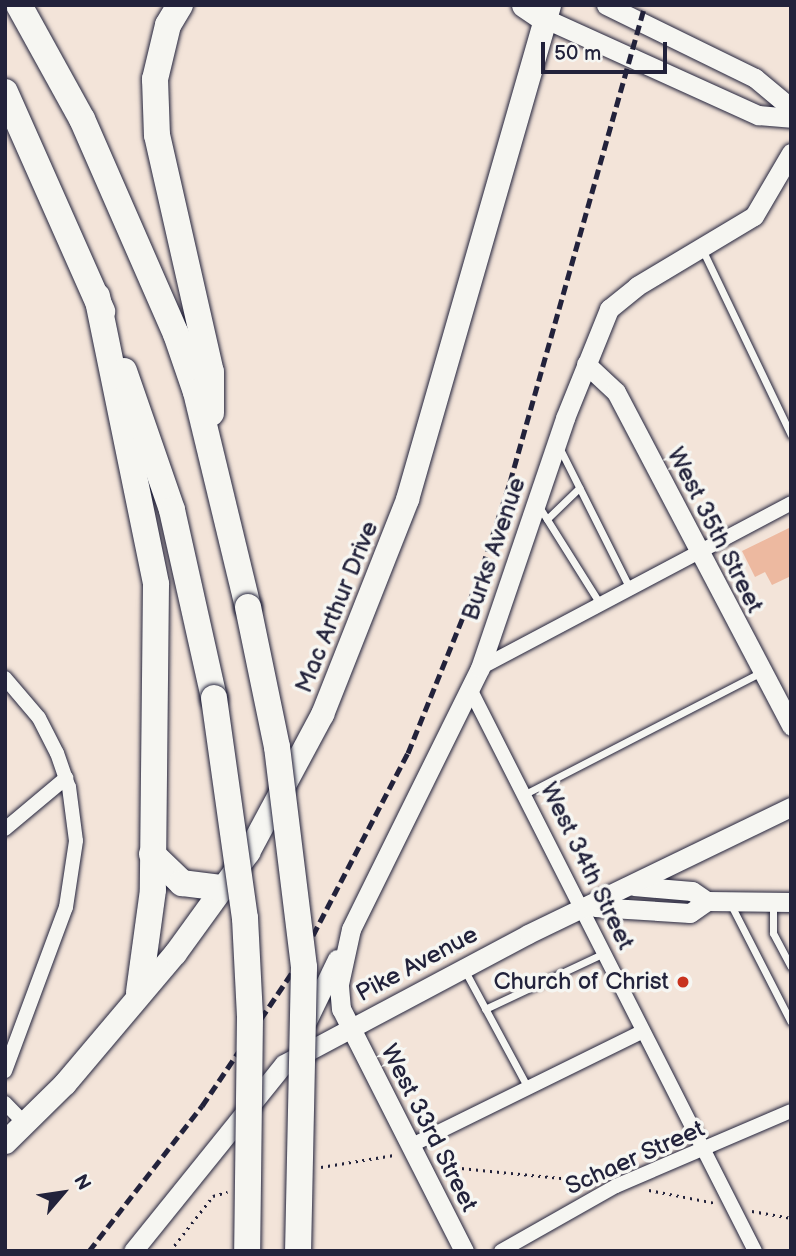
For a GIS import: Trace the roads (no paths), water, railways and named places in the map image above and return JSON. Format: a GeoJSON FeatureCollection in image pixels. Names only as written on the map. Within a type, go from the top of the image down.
{"type":"FeatureCollection","features":[{"type":"Feature","properties":{"kind":"highway"},"geometry":{"type":"LineString","coordinates":[[19,5],[82,119],[151,270],[196,392],[248,607],[277,747],[304,967],[298,1251]]}},
{"type":"Feature","properties":{"kind":"highway"},"geometry":{"type":"LineString","coordinates":[[180,5],[168,25],[155,79],[157,135],[211,372],[211,450]]}},
{"type":"Feature","properties":{"kind":"highway"},"geometry":{"type":"LineString","coordinates":[[5,92],[97,296],[155,452],[214,698],[245,918],[250,1017],[247,1251]]}},
{"type":"Feature","properties":{"kind":"highway"},"geometry":{"type":"LineString","coordinates":[[97,296],[156,584],[159,694],[150,937],[139,992]]}},
{"type":"Feature","properties":{"kind":"highway"},"geometry":{"type":"LineString","coordinates":[[152,854],[182,883],[222,888]]}},
{"type":"Feature","properties":{"kind":"main road"},"geometry":{"type":"LineString","coordinates":[[606,5],[755,78],[791,108]]}},
{"type":"Feature","properties":{"kind":"main road"},"geometry":{"type":"LineString","coordinates":[[540,10],[758,115],[791,118]]}},
{"type":"Feature","properties":{"kind":"main road","name":"Mac Arthur Drive"},"geometry":{"type":"LineString","coordinates":[[5,1142],[175,953],[222,888],[290,781],[376,589],[411,485],[540,10]]}},
{"type":"Feature","properties":{"kind":"main road","name":"Burks Avenue"},"geometry":{"type":"LineString","coordinates":[[350,1027],[338,993],[351,929],[480,668],[586,364],[615,304],[754,216],[791,153]]}},
{"type":"Feature","properties":{"kind":"main road","name":"West 35th Street"},"geometry":{"type":"LineString","coordinates":[[586,364],[616,392],[791,726]]}},
{"type":"Feature","properties":{"kind":"main road","name":"Pike Avenue"},"geometry":{"type":"LineString","coordinates":[[134,1251],[284,1064],[463,967],[589,909],[791,807]]}},
{"type":"Feature","properties":{"kind":"main road"},"geometry":{"type":"LineString","coordinates":[[633,886],[692,891],[707,901],[782,902]]}},
{"type":"Feature","properties":{"kind":"main road"},"geometry":{"type":"LineString","coordinates":[[589,909],[690,913],[707,901]]}},
{"type":"Feature","properties":{"kind":"main road"},"geometry":{"type":"LineString","coordinates":[[284,1064],[351,929]]}},
{"type":"Feature","properties":{"kind":"main road","name":"West 33rd Street"},"geometry":{"type":"LineString","coordinates":[[350,1027],[464,1251]]}},
{"type":"Feature","properties":{"kind":"street"},"geometry":{"type":"LineString","coordinates":[[480,668],[791,503]]}},
{"type":"Feature","properties":{"kind":"street"},"geometry":{"type":"LineString","coordinates":[[5,678],[39,718],[66,778],[76,841],[71,888],[5,1070]]}},
{"type":"Feature","properties":{"kind":"street","name":"West 34th Street"},"geometry":{"type":"LineString","coordinates":[[470,689],[589,909],[604,953],[642,1032],[755,1251]]}},
{"type":"Feature","properties":{"kind":"street"},"geometry":{"type":"LineString","coordinates":[[5,829],[66,778]]}},
{"type":"Feature","properties":{"kind":"street"},"geometry":{"type":"LineString","coordinates":[[410,1146],[642,1032]]}},
{"type":"Feature","properties":{"kind":"street"},"geometry":{"type":"LineString","coordinates":[[5,1103],[24,1123]]}},
{"type":"Feature","properties":{"kind":"street","name":"Schaer Street"},"geometry":{"type":"LineString","coordinates":[[501,1251],[616,1186],[791,1111]]}},
{"type":"Feature","properties":{"kind":"lane"},"geometry":{"type":"LineString","coordinates":[[701,249],[791,435]]}},
{"type":"Feature","properties":{"kind":"lane"},"geometry":{"type":"LineString","coordinates":[[557,444],[630,589]]}},
{"type":"Feature","properties":{"kind":"lane"},"geometry":{"type":"LineString","coordinates":[[547,519],[579,488]]}},
{"type":"Feature","properties":{"kind":"lane"},"geometry":{"type":"LineString","coordinates":[[536,502],[600,604]]}},
{"type":"Feature","properties":{"kind":"lane"},"geometry":{"type":"LineString","coordinates":[[527,793],[762,672]]}},
{"type":"Feature","properties":{"kind":"lane"},"geometry":{"type":"LineString","coordinates":[[729,901],[791,1022]]}},
{"type":"Feature","properties":{"kind":"lane"},"geometry":{"type":"LineString","coordinates":[[782,902],[772,933],[791,967]]}},
{"type":"Feature","properties":{"kind":"lane"},"geometry":{"type":"LineString","coordinates":[[485,1009],[604,953]]}},
{"type":"Feature","properties":{"kind":"lane"},"geometry":{"type":"LineString","coordinates":[[463,967],[528,1088]]}},
{"type":"Feature","properties":{"kind":"railway"},"geometry":{"type":"LineString","coordinates":[[89,1251],[202,1106],[299,962],[408,753],[478,580],[510,482],[645,5]]}},
{"type":"Feature","properties":{"kind":"place","name":"Church of Christ"},"geometry":{"type":"Point","coordinates":[683,982]}}]}
